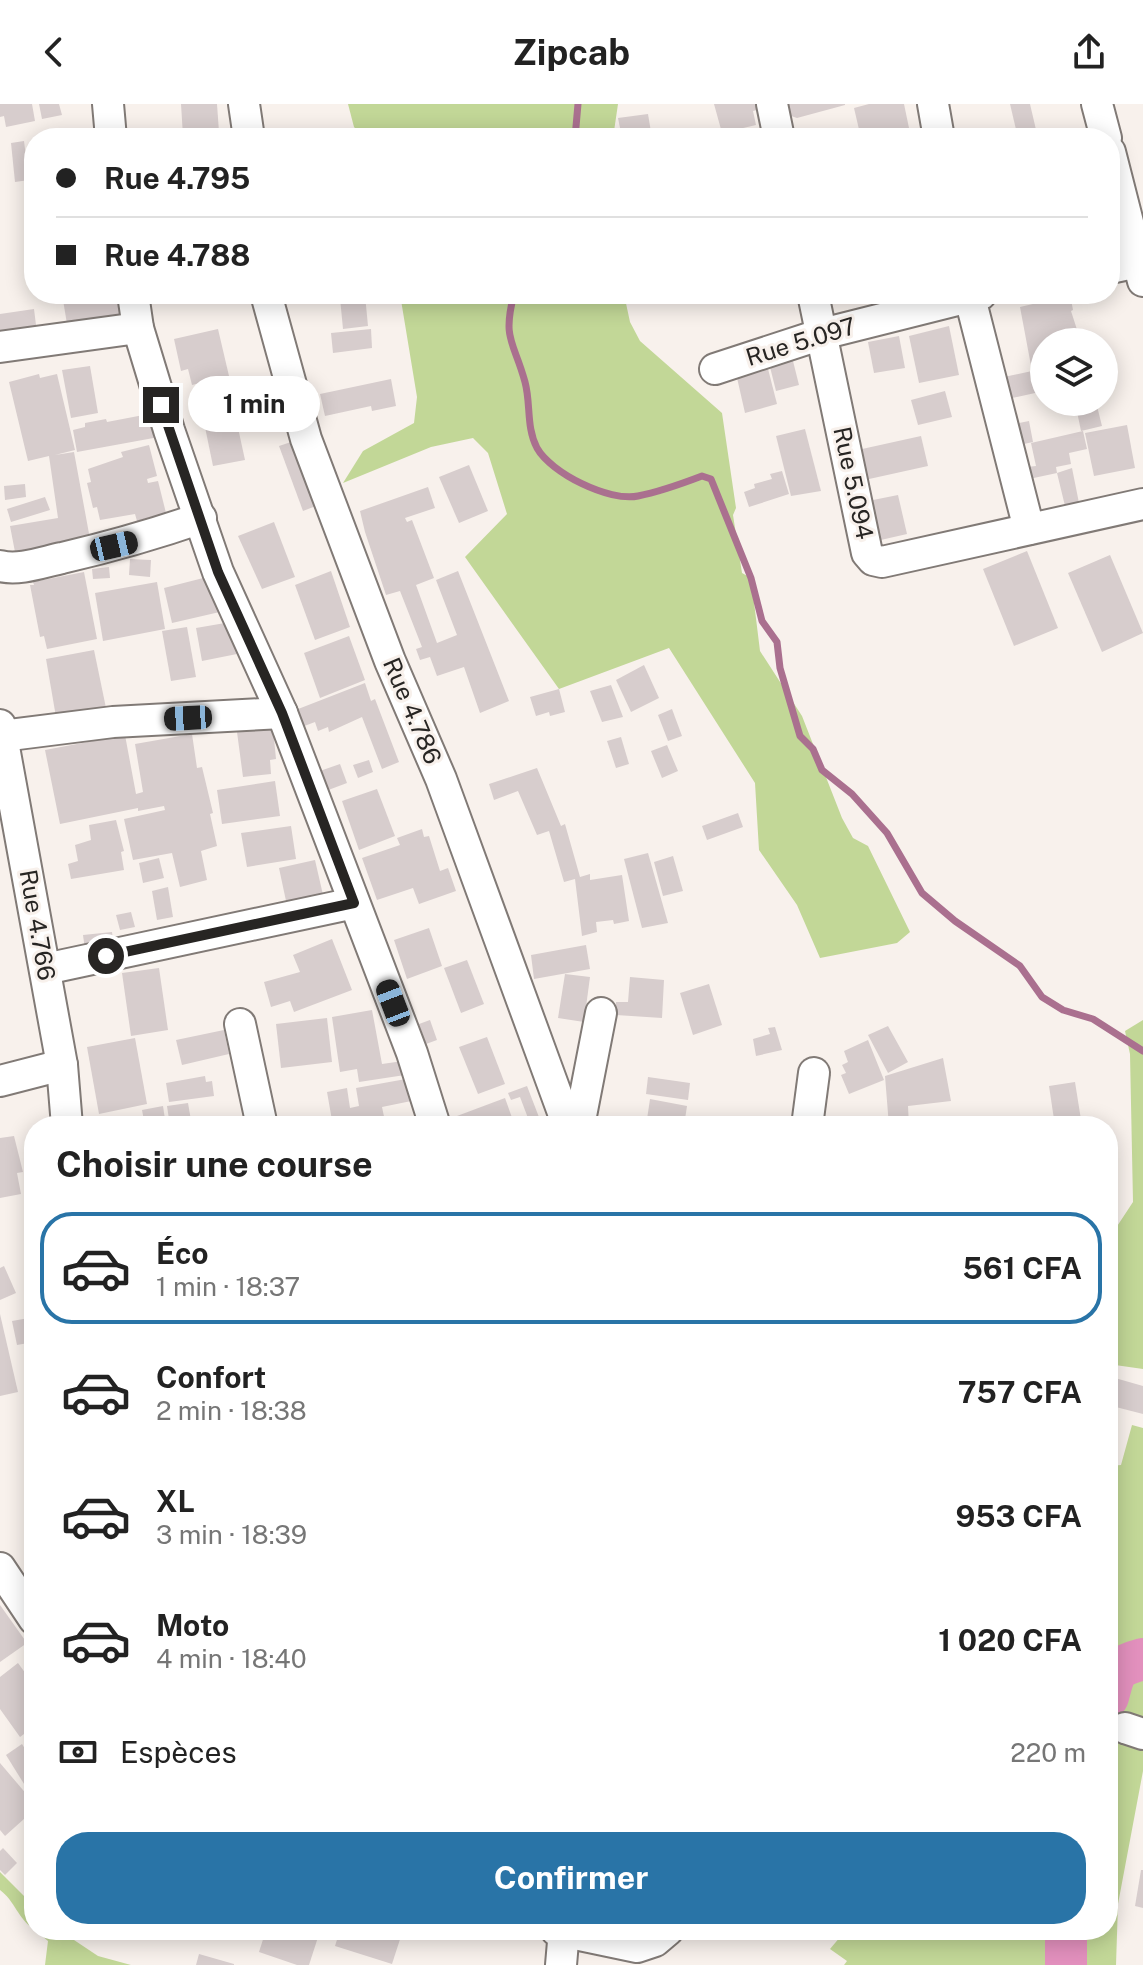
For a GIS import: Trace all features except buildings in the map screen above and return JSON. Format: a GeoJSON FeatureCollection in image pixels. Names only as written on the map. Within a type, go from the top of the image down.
{"type":"FeatureCollection","features":[{"type":"Feature","properties":{"kind":"street"},"geometry":{"type":"LineString","coordinates":[[108,104],[110,128]]}},
{"type":"Feature","properties":{"kind":"street"},"geometry":{"type":"LineString","coordinates":[[244,104],[248,128]]}},
{"type":"Feature","properties":{"kind":"street"},"geometry":{"type":"LineString","coordinates":[[772,104],[777,128]]}},
{"type":"Feature","properties":{"kind":"street"},"geometry":{"type":"LineString","coordinates":[[933,104],[937,128]]}},
{"type":"Feature","properties":{"kind":"street"},"geometry":{"type":"LineString","coordinates":[[1097,104],[1103,128]]}},
{"type":"Feature","properties":{"kind":"street"},"geometry":{"type":"LineString","coordinates":[[1120,200],[1134,268]]}},
{"type":"Feature","properties":{"kind":"street"},"geometry":{"type":"LineString","coordinates":[[134,304],[138,328],[169,430],[218,572],[282,713],[412,1053],[432,1116]]}},
{"type":"Feature","properties":{"kind":"street","name":"Rue 4.786"},"geometry":{"type":"LineString","coordinates":[[269,304],[306,439],[390,661],[441,779],[564,1116]]}},
{"type":"Feature","properties":{"kind":"street","name":"Rue 5.094"},"geometry":{"type":"LineString","coordinates":[[815,304],[867,553],[873,560],[882,562],[1029,529]]}},
{"type":"Feature","properties":{"kind":"street","name":"Rue 5.097"},"geometry":{"type":"LineString","coordinates":[[715,369],[822,334],[938,304]]}},
{"type":"Feature","properties":{"kind":"street"},"geometry":{"type":"LineString","coordinates":[[975,304],[1029,529],[1143,504]]}},
{"type":"Feature","properties":{"kind":"street"},"geometry":{"type":"LineString","coordinates":[[0,347],[138,328]]}},
{"type":"Feature","properties":{"kind":"street"},"geometry":{"type":"LineString","coordinates":[[0,566],[7,568],[42,563],[138,540],[201,518]]}},
{"type":"Feature","properties":{"kind":"street"},"geometry":{"type":"LineString","coordinates":[[1,731],[282,713]]}},
{"type":"Feature","properties":{"kind":"street","name":"Rue 4.766"},"geometry":{"type":"LineString","coordinates":[[1,731],[62,1065],[66,1116]]}},
{"type":"Feature","properties":{"kind":"street"},"geometry":{"type":"LineString","coordinates":[[45,969],[354,903]]}},
{"type":"Feature","properties":{"kind":"street"},"geometry":{"type":"LineString","coordinates":[[581,1116],[601,1013]]}},
{"type":"Feature","properties":{"kind":"street"},"geometry":{"type":"LineString","coordinates":[[240,1024],[260,1116]]}},
{"type":"Feature","properties":{"kind":"street"},"geometry":{"type":"LineString","coordinates":[[0,1081],[62,1065]]}},
{"type":"Feature","properties":{"kind":"street"},"geometry":{"type":"LineString","coordinates":[[808,1116],[814,1073]]}},
{"type":"Feature","properties":{"kind":"street"},"geometry":{"type":"LineString","coordinates":[[0,1568],[24,1604]]}},
{"type":"Feature","properties":{"kind":"street"},"geometry":{"type":"LineString","coordinates":[[561,1940],[561,1965]]}},
{"type":"Feature","properties":{"kind":"street"},"geometry":{"type":"LineString","coordinates":[[604,1940],[637,1947],[656,1940]]}},
{"type":"Feature","properties":{"kind":"green space"},"geometry":{"type":"Polygon","coordinates":[[[348,104],[618,104],[614,128],[354,127],[348,104]]]}},
{"type":"Feature","properties":{"kind":"green space"},"geometry":{"type":"Polygon","coordinates":[[[402,304],[626,304],[630,322],[640,341],[722,413],[742,573],[751,578],[760,651],[802,716],[842,818],[853,838],[868,846],[910,932],[897,943],[820,958],[797,905],[759,850],[755,783],[669,648],[559,689],[465,557],[507,514],[488,453],[473,438],[431,447],[343,483],[363,451],[414,423],[417,397],[402,304]]]}},
{"type":"Feature","properties":{"kind":"green space"},"geometry":{"type":"Polygon","coordinates":[[[1143,1020],[1143,1369],[1118,1365],[1118,1225],[1133,1202],[1130,1054],[1125,1031],[1143,1020]]]}},
{"type":"Feature","properties":{"kind":"green space"},"geometry":{"type":"Polygon","coordinates":[[[1132,1425],[1143,1428],[1143,1771],[1118,1904],[1118,1465],[1121,1465],[1132,1425]]]}},
{"type":"Feature","properties":{"kind":"green space"},"geometry":{"type":"Polygon","coordinates":[[[0,1872],[24,1896],[24,1920],[9,1899],[0,1890],[0,1872]]]}},
{"type":"Feature","properties":{"kind":"green space"},"geometry":{"type":"Polygon","coordinates":[[[74,1940],[98,1956],[131,1965],[45,1965],[48,1941],[74,1940]]]}},
{"type":"Feature","properties":{"kind":"green space"},"geometry":{"type":"Polygon","coordinates":[[[838,1940],[1117,1940],[1116,1965],[844,1965],[847,1961],[830,1949],[838,1940]]]}},
{"type":"Feature","properties":{"kind":"waterway"},"geometry":{"type":"LineString","coordinates":[[576,128],[578,104]]}},
{"type":"Feature","properties":{"kind":"waterway"},"geometry":{"type":"LineString","coordinates":[[512,304],[509,331],[525,382],[534,440],[544,457],[582,484],[626,497],[654,492],[702,476],[711,479],[751,578],[762,621],[777,642],[780,668],[800,736],[813,749],[822,770],[852,794],[887,833],[922,893],[955,921],[1020,966],[1042,997],[1063,1010],[1093,1019],[1143,1051]]}},
{"type":"Feature","properties":{"kind":"waterway"},"geometry":{"type":"LineString","coordinates":[[1118,1671],[1143,1659]]}},
{"type":"Feature","properties":{"kind":"waterway"},"geometry":{"type":"LineString","coordinates":[[1066,1940],[1066,1965]]}},
{"type":"Feature","properties":{"kind":"route"},"geometry":{"type":"LineString","coordinates":[[106,956],[354,903],[282,713],[218,572],[161,405]]}}]}
